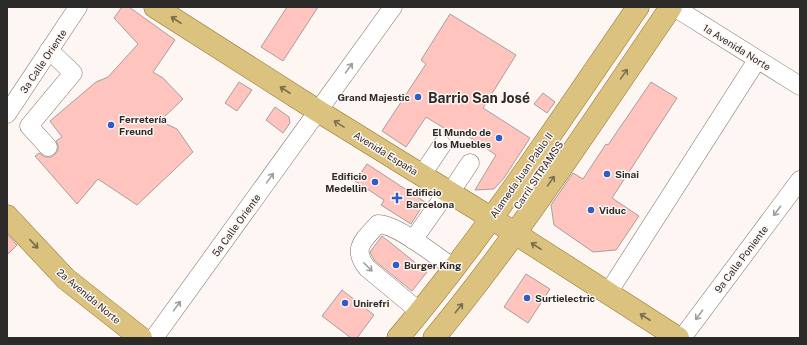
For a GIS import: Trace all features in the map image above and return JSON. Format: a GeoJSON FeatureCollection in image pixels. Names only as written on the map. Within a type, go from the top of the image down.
{"type":"FeatureCollection","features":[{"type":"Feature","properties":{"kind":"main road","name":"Avenida España"},"geometry":{"type":"LineString","coordinates":[[155,7],[678,338]]}},
{"type":"Feature","properties":{"kind":"main road","name":"Alameda Juan Pablo II"},"geometry":{"type":"LineString","coordinates":[[434,338],[482,278],[503,226],[638,7]]}},
{"type":"Feature","properties":{"kind":"main road","name":"Carril SITRAMSS"},"geometry":{"type":"LineString","coordinates":[[415,338],[503,226],[652,7]]}},
{"type":"Feature","properties":{"kind":"main road","name":"Alameda Juan Pablo II"},"geometry":{"type":"LineString","coordinates":[[398,338],[454,268],[503,226],[671,7]]}},
{"type":"Feature","properties":{"kind":"main road","name":"2a Avenida Norte"},"geometry":{"type":"LineString","coordinates":[[7,216],[66,279],[141,338]]}},
{"type":"Feature","properties":{"kind":"street","name":"3a Calle Oriente"},"geometry":{"type":"LineString","coordinates":[[7,115],[78,7]]}},
{"type":"Feature","properties":{"kind":"street","name":"5a Calle Oriente"},"geometry":{"type":"LineString","coordinates":[[154,338],[394,7]]}},
{"type":"Feature","properties":{"kind":"street","name":"1a Avenida Norte"},"geometry":{"type":"LineString","coordinates":[[674,7],[800,86]]}},
{"type":"Feature","properties":{"kind":"street"},"geometry":{"type":"LineString","coordinates":[[7,115],[24,132],[73,73],[50,50]]}},
{"type":"Feature","properties":{"kind":"street"},"geometry":{"type":"LineString","coordinates":[[608,293],[757,60]]}},
{"type":"Feature","properties":{"kind":"street"},"geometry":{"type":"LineString","coordinates":[[29,126],[48,147]]}},
{"type":"Feature","properties":{"kind":"street"},"geometry":{"type":"LineString","coordinates":[[421,176],[442,145]]}},
{"type":"Feature","properties":{"kind":"street"},"geometry":{"type":"LineString","coordinates":[[414,240],[470,163]]}},
{"type":"Feature","properties":{"kind":"street","name":"9a Calle Poniente"},"geometry":{"type":"LineString","coordinates":[[682,338],[800,180]]}},
{"type":"Feature","properties":{"kind":"street"},"geometry":{"type":"LineString","coordinates":[[420,312],[367,268],[361,260],[359,253],[360,246],[378,224],[385,224],[414,240],[454,268]]}},
{"type":"Feature","properties":{"kind":"building","name":"Ferretería Freund"},"geometry":{"type":"Polygon","coordinates":[[[122,7],[129,7],[175,40],[153,72],[163,78],[183,99],[160,121],[177,129],[193,152],[137,205],[98,179],[77,204],[35,156],[39,153],[45,157],[51,157],[55,154],[58,150],[56,141],[62,137],[50,121],[96,82],[108,77],[138,44],[114,18],[122,7]]]}},
{"type":"Feature","properties":{"kind":"building"},"geometry":{"type":"Polygon","coordinates":[[[287,7],[318,7],[283,61],[261,47],[287,7]]]}},
{"type":"Feature","properties":{"kind":"building"},"geometry":{"type":"Polygon","coordinates":[[[450,14],[516,55],[483,108],[530,138],[504,178],[494,189],[475,190],[496,155],[463,133],[460,138],[426,117],[406,147],[382,131],[426,64],[421,60],[450,14]]]}},
{"type":"Feature","properties":{"kind":"building"},"geometry":{"type":"Polygon","coordinates":[[[239,82],[252,90],[237,111],[225,103],[239,82]]]}},
{"type":"Feature","properties":{"kind":"building"},"geometry":{"type":"Polygon","coordinates":[[[651,82],[677,98],[612,198],[639,216],[616,250],[593,252],[554,225],[551,205],[573,173],[583,179],[606,144],[608,145],[651,82]]]}},
{"type":"Feature","properties":{"kind":"building"},"geometry":{"type":"Polygon","coordinates":[[[543,93],[555,102],[547,113],[534,104],[543,93]]]}},
{"type":"Feature","properties":{"kind":"building"},"geometry":{"type":"Polygon","coordinates":[[[275,107],[289,117],[290,123],[283,133],[266,120],[275,107]]]}},
{"type":"Feature","properties":{"kind":"building"},"geometry":{"type":"Polygon","coordinates":[[[367,164],[425,202],[411,224],[381,205],[384,200],[355,181],[367,164]]]}},
{"type":"Feature","properties":{"kind":"building"},"geometry":{"type":"Polygon","coordinates":[[[7,234],[17,245],[7,255],[7,234]]]}},
{"type":"Feature","properties":{"kind":"building","name":"Burger King"},"geometry":{"type":"Polygon","coordinates":[[[382,236],[427,272],[412,291],[375,261],[372,256],[370,252],[382,236]]]}},
{"type":"Feature","properties":{"kind":"building","name":"Surtielectric"},"geometry":{"type":"Polygon","coordinates":[[[526,274],[550,289],[528,323],[504,307],[526,274]]]}},
{"type":"Feature","properties":{"kind":"building","name":"Unirefri"},"geometry":{"type":"Polygon","coordinates":[[[342,290],[374,315],[357,338],[351,338],[322,316],[342,290]]]}},
{"type":"Feature","properties":{"kind":"place","name":"Grand Majestic"},"geometry":{"type":"Point","coordinates":[418,97]}},
{"type":"Feature","properties":{"kind":"place","name":"Ferretería Freund"},"geometry":{"type":"Point","coordinates":[111,125]}},
{"type":"Feature","properties":{"kind":"place","name":"El Mundo de los Muebles"},"geometry":{"type":"Point","coordinates":[499,138]}},
{"type":"Feature","properties":{"kind":"place","name":"Sinai"},"geometry":{"type":"Point","coordinates":[607,174]}},
{"type":"Feature","properties":{"kind":"place","name":"Edificio Medellin"},"geometry":{"type":"Point","coordinates":[375,182]}},
{"type":"Feature","properties":{"kind":"place","name":"Edificio Barcelona"},"geometry":{"type":"Point","coordinates":[397,198]}},
{"type":"Feature","properties":{"kind":"place","name":"Viduc"},"geometry":{"type":"Point","coordinates":[591,210]}},
{"type":"Feature","properties":{"kind":"place","name":"Burger King"},"geometry":{"type":"Point","coordinates":[396,265]}},
{"type":"Feature","properties":{"kind":"place","name":"Surtielectric"},"geometry":{"type":"Point","coordinates":[527,298]}},
{"type":"Feature","properties":{"kind":"place","name":"Unirefri"},"geometry":{"type":"Point","coordinates":[345,303]}},
{"type":"Feature","properties":{"kind":"district","name":"Barrio San José"},"geometry":{"type":"Point","coordinates":[479,98]}}]}
